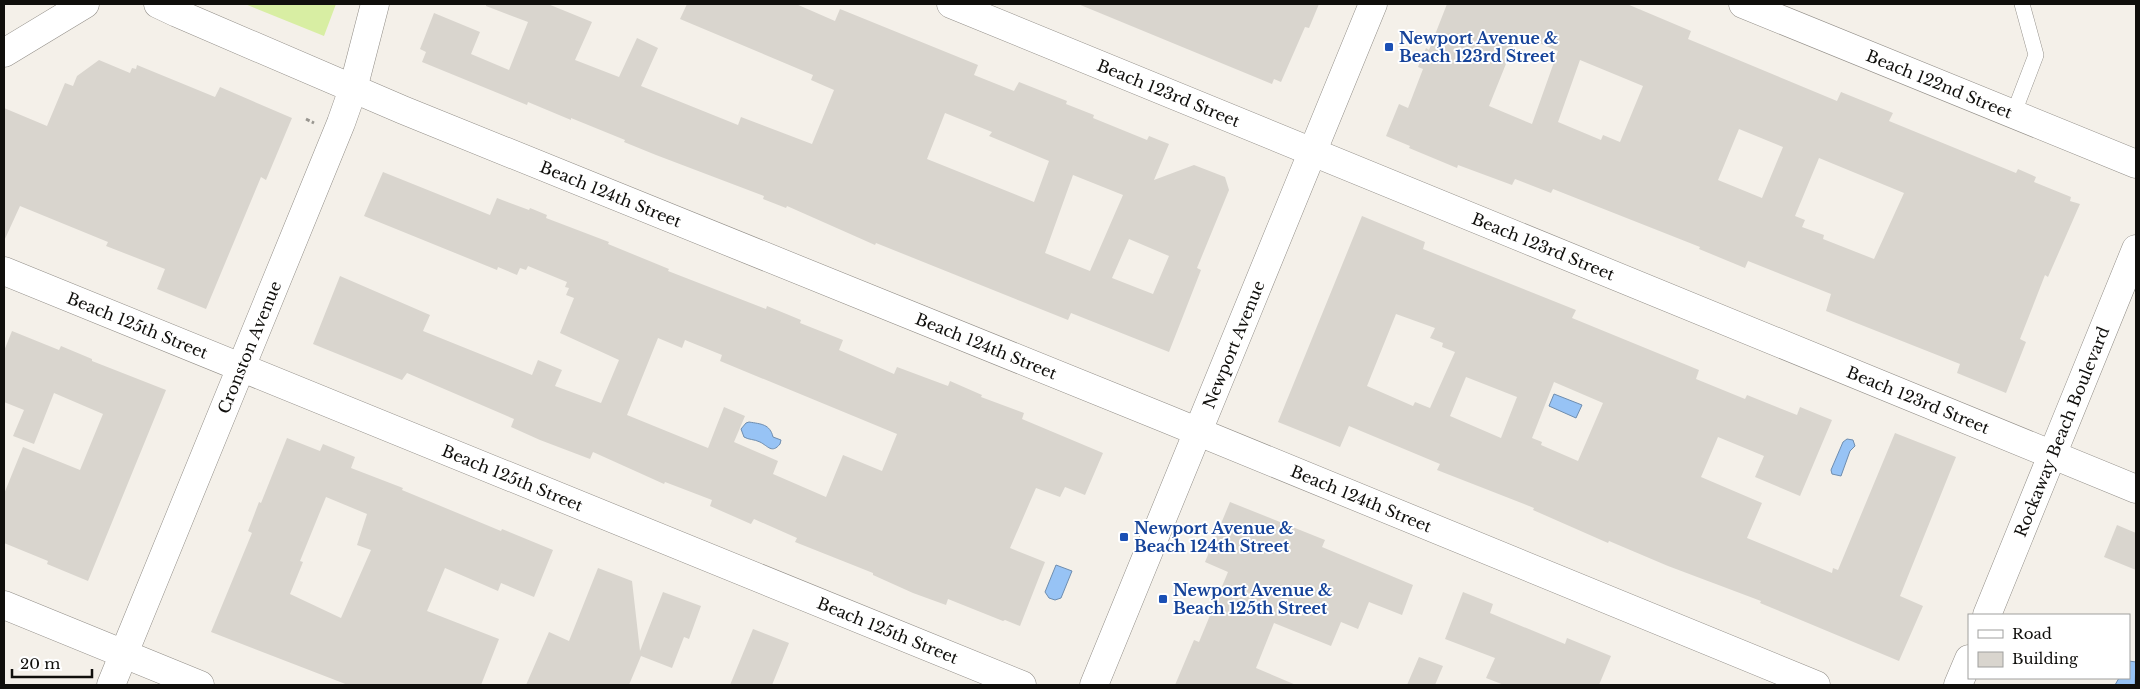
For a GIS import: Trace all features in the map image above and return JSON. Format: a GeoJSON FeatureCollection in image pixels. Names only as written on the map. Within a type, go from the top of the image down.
{"type":"FeatureCollection","features":[{"type":"Feature","properties":{"kind":"street"},"geometry":{"type":"LineString","coordinates":[[4,53],[85,4]]}},
{"type":"Feature","properties":{"kind":"street","name":"Beach 124th Street"},"geometry":{"type":"LineString","coordinates":[[158,4],[177,14],[353,88],[1816,685]]}},
{"type":"Feature","properties":{"kind":"street","name":"Cronston Avenue"},"geometry":{"type":"LineString","coordinates":[[112,685],[333,143],[353,88],[374,4]]}},
{"type":"Feature","properties":{"kind":"street","name":"Beach 123rd Street"},"geometry":{"type":"LineString","coordinates":[[951,4],[2136,490]]}},
{"type":"Feature","properties":{"kind":"street","name":"Newport Avenue"},"geometry":{"type":"LineString","coordinates":[[1094,685],[1373,4]]}},
{"type":"Feature","properties":{"kind":"street","name":"Beach 122nd Street"},"geometry":{"type":"LineString","coordinates":[[1743,4],[2136,164]]}},
{"type":"Feature","properties":{"kind":"street","name":"Rockaway Beach Boulevard"},"geometry":{"type":"LineString","coordinates":[[1987,614],[2136,249]]}},
{"type":"Feature","properties":{"kind":"street","name":"Beach 125th Street"},"geometry":{"type":"LineString","coordinates":[[4,271],[1022,685]]}},
{"type":"Feature","properties":{"kind":"street"},"geometry":{"type":"LineString","coordinates":[[4,605],[200,685]]}},
{"type":"Feature","properties":{"kind":"street"},"geometry":{"type":"LineString","coordinates":[[1958,685],[1968,661]]}},
{"type":"Feature","properties":{"kind":"lane"},"geometry":{"type":"LineString","coordinates":[[2012,115],[2036,55],[2022,4]]}},
{"type":"Feature","properties":{"kind":"green space"},"geometry":{"type":"Polygon","coordinates":[[[245,4],[336,4],[324,36],[245,4]]]}},
{"type":"Feature","properties":{"kind":"water"},"geometry":{"type":"Polygon","coordinates":[[[1554,394],[1582,405],[1576,418],[1549,406],[1554,394]]]}},
{"type":"Feature","properties":{"kind":"water"},"geometry":{"type":"Polygon","coordinates":[[[749,422],[761,424],[770,429],[773,437],[781,440],[780,444],[772,449],[758,441],[744,437],[741,429],[749,422]]]}},
{"type":"Feature","properties":{"kind":"water"},"geometry":{"type":"Polygon","coordinates":[[[1847,439],[1853,440],[1855,446],[1850,451],[1841,476],[1832,474],[1831,470],[1843,442],[1847,439]]]}},
{"type":"Feature","properties":{"kind":"water"},"geometry":{"type":"Polygon","coordinates":[[[1056,565],[1072,571],[1061,598],[1055,600],[1049,598],[1045,592],[1056,565]]]}},
{"type":"Feature","properties":{"kind":"water"},"geometry":{"type":"Polygon","coordinates":[[[2130,661],[2136,662],[2135,685],[2115,685],[2118,679],[2130,679],[2130,661]]]}},
{"type":"Feature","properties":{"kind":"building"},"geometry":{"type":"Polygon","coordinates":[[[486,4],[548,4],[592,22],[575,60],[619,77],[637,38],[658,48],[641,86],[738,125],[741,117],[812,144],[834,90],[811,80],[813,75],[680,19],[687,4],[796,4],[835,21],[840,9],[978,65],[974,75],[1014,91],[1019,82],[1067,101],[1066,104],[1094,115],[1093,118],[1147,140],[1149,136],[1169,144],[1154,180],[1194,165],[1225,177],[1229,190],[1197,268],[1201,270],[1169,352],[1071,313],[1068,320],[876,243],[875,245],[787,206],[786,208],[763,199],[764,196],[656,155],[571,118],[571,120],[528,102],[527,105],[422,62],[426,52],[420,49],[434,13],[480,32],[471,54],[509,70],[528,22],[486,6],[486,4]],[[945,113],[927,159],[1034,202],[1049,161],[989,136],[992,132],[945,113]],[[1073,175],[1045,253],[1090,271],[1123,195],[1073,175]],[[1129,239],[1112,278],[1153,294],[1169,256],[1129,239]]]}},
{"type":"Feature","properties":{"kind":"building"},"geometry":{"type":"Polygon","coordinates":[[[1078,4],[1319,4],[1309,28],[1305,27],[1281,82],[1274,79],[1272,84],[1078,4]]]}},
{"type":"Feature","properties":{"kind":"building"},"geometry":{"type":"Polygon","coordinates":[[[1447,4],[1627,4],[1691,31],[1688,39],[1837,101],[1841,92],[1893,113],[1889,121],[2016,173],[2018,169],[2036,177],[2034,182],[2071,197],[2070,201],[2080,204],[2048,277],[2045,275],[2020,339],[2026,342],[2006,393],[1957,373],[1960,364],[1826,311],[1831,294],[1748,261],[1745,268],[1699,249],[1700,247],[1553,189],[1551,193],[1515,179],[1512,185],[1458,165],[1457,168],[1386,136],[1399,104],[1408,108],[1423,69],[1418,67],[1426,48],[1429,50],[1447,4]],[[1518,34],[1489,106],[1532,124],[1558,51],[1518,34]],[[1580,60],[1558,122],[1601,140],[1603,135],[1620,142],[1643,86],[1580,60]],[[1739,129],[1718,180],[1762,198],[1783,147],[1739,129]],[[1819,158],[1795,216],[1805,220],[1802,227],[1824,235],[1823,239],[1874,259],[1904,193],[1819,158]]]}},
{"type":"Feature","properties":{"kind":"building"},"geometry":{"type":"Polygon","coordinates":[[[99,60],[130,73],[132,68],[136,69],[137,65],[215,97],[220,87],[292,118],[266,180],[261,177],[206,309],[157,289],[165,269],[106,246],[108,242],[20,206],[4,241],[4,108],[47,126],[65,83],[73,86],[77,76],[99,60]]]}},
{"type":"Feature","properties":{"kind":"building"},"geometry":{"type":"Polygon","coordinates":[[[383,172],[490,215],[497,198],[529,210],[530,208],[547,215],[546,218],[609,242],[608,244],[669,269],[668,271],[766,309],[767,306],[801,320],[800,323],[843,340],[839,350],[894,374],[897,367],[948,386],[950,381],[982,395],[981,397],[1024,413],[1022,419],[1103,453],[1085,495],[1065,487],[1060,497],[1036,488],[1010,548],[1045,562],[1020,626],[948,599],[946,605],[913,593],[873,575],[873,573],[795,542],[797,538],[754,519],[751,524],[710,506],[712,500],[665,482],[664,484],[593,452],[590,459],[540,440],[511,427],[514,419],[407,373],[402,380],[313,344],[340,276],[430,315],[423,331],[532,375],[538,360],[562,370],[555,386],[601,403],[619,360],[560,333],[574,298],[566,295],[569,288],[565,287],[567,282],[528,266],[526,270],[520,268],[517,275],[498,267],[497,270],[364,216],[383,172]],[[658,338],[627,415],[708,448],[724,407],[745,416],[734,442],[778,461],[773,474],[826,497],[843,455],[882,471],[897,434],[720,361],[722,355],[685,340],[682,348],[658,338]]]}},
{"type":"Feature","properties":{"kind":"building"},"geometry":{"type":"Polygon","coordinates":[[[1362,216],[1425,242],[1423,249],[1576,310],[1572,318],[1699,370],[1696,379],[1745,399],[1747,395],[1797,415],[1800,407],[1832,420],[1800,496],[1755,477],[1764,456],[1718,437],[1701,477],[1762,503],[1747,538],[1832,573],[1833,568],[1838,570],[1895,433],[1956,457],[1900,596],[1923,606],[1899,661],[1760,603],[1761,601],[1668,566],[1609,541],[1608,543],[1533,510],[1534,508],[1437,470],[1440,464],[1349,426],[1340,447],[1278,422],[1362,216]],[[1396,314],[1367,386],[1413,406],[1415,402],[1430,408],[1455,352],[1442,347],[1443,343],[1430,338],[1435,328],[1396,314]],[[1466,377],[1450,416],[1501,438],[1517,397],[1466,377]],[[1554,382],[1532,438],[1542,442],[1541,445],[1578,461],[1603,403],[1554,382]]]}},
{"type":"Feature","properties":{"kind":"building"},"geometry":{"type":"Polygon","coordinates":[[[12,331],[59,350],[61,346],[92,359],[92,361],[166,390],[88,581],[47,564],[48,561],[4,543],[4,494],[23,447],[80,470],[103,414],[54,393],[34,444],[13,436],[24,410],[4,402],[4,351],[12,331]]]}},
{"type":"Feature","properties":{"kind":"building"},"geometry":{"type":"Polygon","coordinates":[[[287,438],[320,451],[323,444],[355,457],[351,468],[403,488],[402,490],[501,531],[502,529],[553,550],[534,597],[501,583],[498,591],[445,568],[427,611],[499,639],[481,685],[348,685],[211,632],[252,533],[248,531],[259,502],[261,503],[287,438]],[[326,497],[300,561],[303,562],[290,594],[341,618],[371,550],[357,545],[367,514],[326,497]]]}},
{"type":"Feature","properties":{"kind":"building"},"geometry":{"type":"Polygon","coordinates":[[[1230,502],[1325,540],[1322,547],[1413,585],[1402,615],[1369,602],[1358,629],[1341,622],[1331,646],[1274,623],[1256,668],[1296,685],[1175,685],[1194,640],[1199,642],[1228,572],[1205,562],[1230,502]]]}},
{"type":"Feature","properties":{"kind":"building"},"geometry":{"type":"Polygon","coordinates":[[[2117,525],[2136,533],[2136,570],[2104,557],[2117,525]]]}},
{"type":"Feature","properties":{"kind":"building"},"geometry":{"type":"Polygon","coordinates":[[[598,568],[632,581],[640,651],[663,592],[701,606],[689,639],[684,637],[672,668],[641,656],[629,685],[526,685],[549,632],[569,641],[598,568]]]}},
{"type":"Feature","properties":{"kind":"building"},"geometry":{"type":"Polygon","coordinates":[[[1463,592],[1493,604],[1490,613],[1565,644],[1567,638],[1611,656],[1599,685],[1504,685],[1486,678],[1495,658],[1445,639],[1463,592]]]}},
{"type":"Feature","properties":{"kind":"building"},"geometry":{"type":"Polygon","coordinates":[[[753,629],[789,643],[772,685],[730,685],[753,629]]]}},
{"type":"Feature","properties":{"kind":"building"},"geometry":{"type":"Polygon","coordinates":[[[1419,657],[1443,666],[1435,685],[1407,685],[1419,657]]]}},
{"type":"Feature","properties":{"kind":"place","name":"Newport Avenue & Beach 123rd Street"},"geometry":{"type":"Point","coordinates":[1389,47]}},
{"type":"Feature","properties":{"kind":"place","name":"Newport Avenue & Beach 124th Street"},"geometry":{"type":"Point","coordinates":[1124,537]}},
{"type":"Feature","properties":{"kind":"place","name":"Newport Avenue & Beach 125th Street"},"geometry":{"type":"Point","coordinates":[1163,599]}}]}
